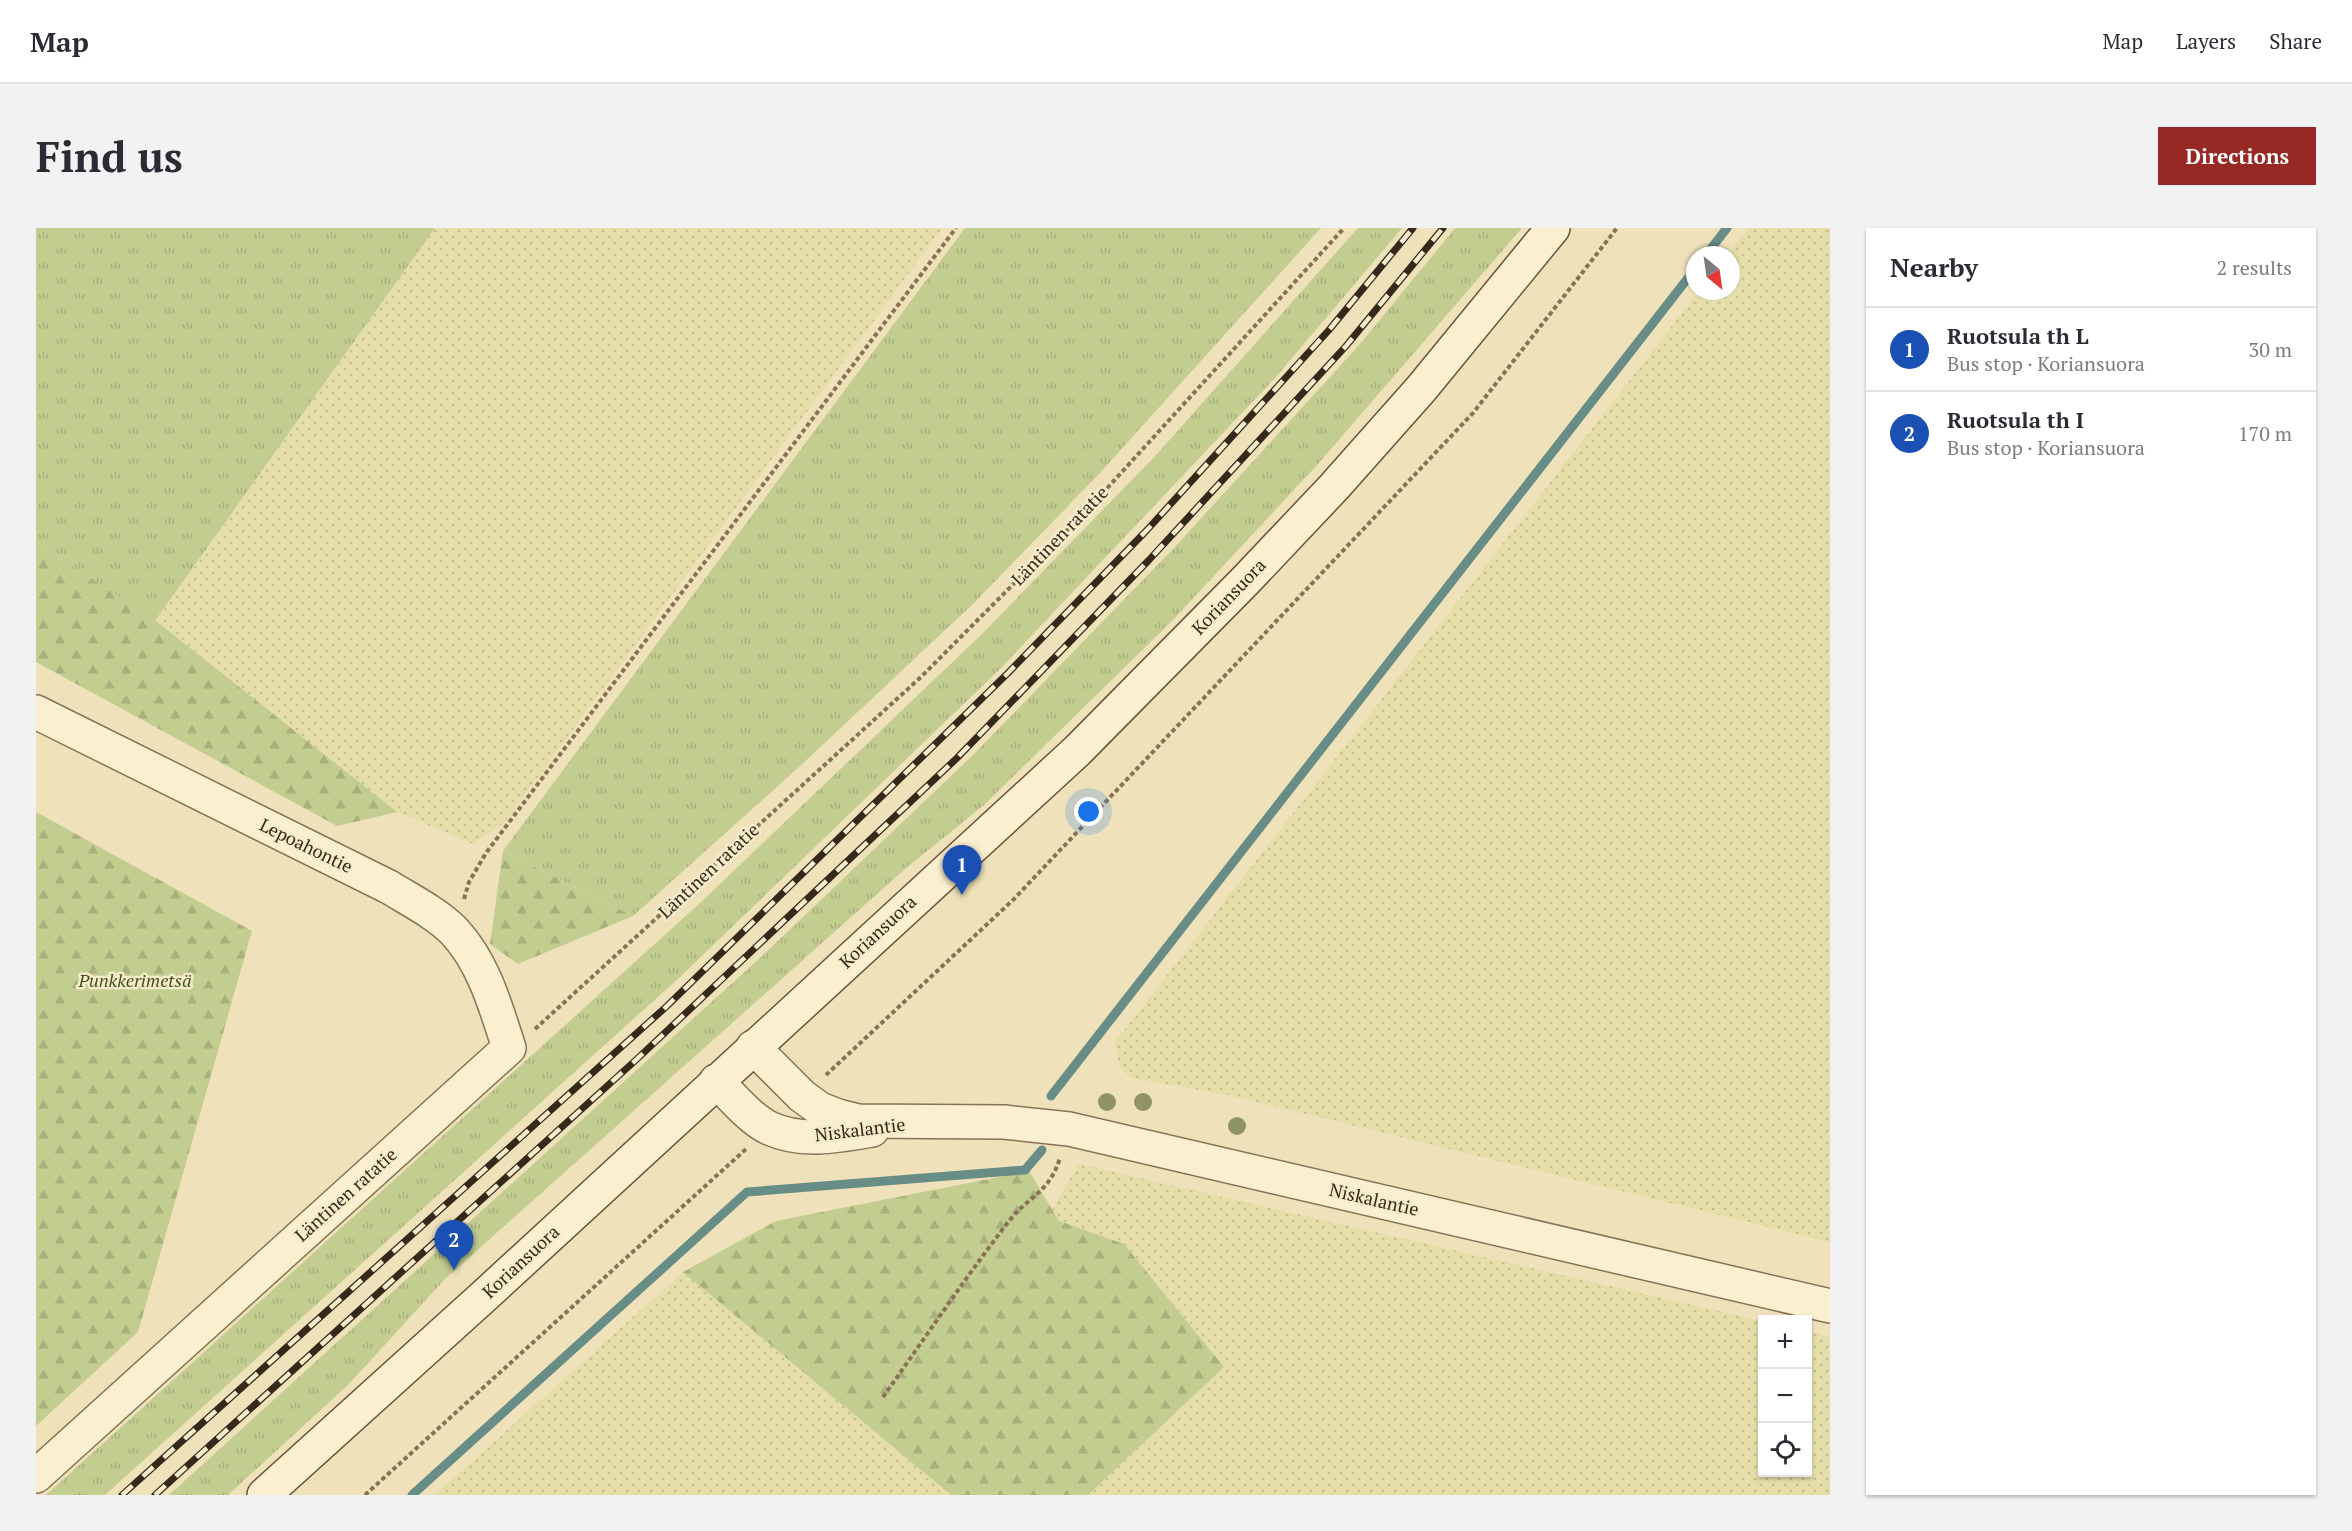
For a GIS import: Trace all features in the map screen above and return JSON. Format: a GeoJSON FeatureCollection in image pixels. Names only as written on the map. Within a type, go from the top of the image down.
{"type":"FeatureCollection","features":[{"type":"Feature","properties":{"kind":"street","name":"Koriansuora"},"geometry":{"type":"LineString","coordinates":[[264,1495],[482,1298],[1077,751],[1334,487],[1421,389],[1553,228]]}},
{"type":"Feature","properties":{"kind":"street","name":"Lepoahontie"},"geometry":{"type":"LineString","coordinates":[[36,712],[389,887],[426,909],[454,931],[470,954],[490,991],[508,1048]]}},
{"type":"Feature","properties":{"kind":"street","name":"Niskalantie"},"geometry":{"type":"LineString","coordinates":[[753,1047],[802,1096],[820,1109],[858,1121],[1004,1122],[1069,1129],[1830,1306]]}},
{"type":"Feature","properties":{"kind":"street","name":"Läntinen ratatie"},"geometry":{"type":"LineString","coordinates":[[36,1476],[508,1048]]}},
{"type":"Feature","properties":{"kind":"street","name":"Niskalantie"},"geometry":{"type":"LineString","coordinates":[[716,1081],[769,1128],[794,1136],[842,1136],[914,1122]]}},
{"type":"Feature","properties":{"kind":"path"},"geometry":{"type":"LineString","coordinates":[[454,931],[469,882],[486,853],[956,228]]}},
{"type":"Feature","properties":{"kind":"path","name":"Läntinen ratatie"},"geometry":{"type":"LineString","coordinates":[[508,1048],[548,1019],[921,677],[1090,507],[1344,228]]}},
{"type":"Feature","properties":{"kind":"path"},"geometry":{"type":"LineString","coordinates":[[818,1082],[1013,900],[1473,413],[1617,228]]}},
{"type":"Feature","properties":{"kind":"path"},"geometry":{"type":"LineString","coordinates":[[883,1397],[1011,1218],[1039,1194],[1055,1172],[1069,1129]]}},
{"type":"Feature","properties":{"kind":"path"},"geometry":{"type":"LineString","coordinates":[[365,1495],[753,1142]]}},
{"type":"Feature","properties":{"kind":"shaded area"},"geometry":{"type":"Polygon","coordinates":[[[435,228],[942,228],[505,822],[473,844],[397,812],[156,621],[435,228]]]}},
{"type":"Feature","properties":{"kind":"shaded area"},"geometry":{"type":"Polygon","coordinates":[[[1749,228],[1830,228],[1830,1242],[1228,1095],[1131,1078],[1119,1067],[1115,1042],[1692,300],[1740,300],[1740,246],[1735,246],[1749,228]]]}},
{"type":"Feature","properties":{"kind":"shaded area"},"geometry":{"type":"Polygon","coordinates":[[[1079,1164],[1758,1320],[1758,1477],[1812,1477],[1812,1333],[1830,1337],[1830,1495],[1088,1495],[1224,1367],[1124,1244],[1059,1221],[1052,1210],[1079,1164]]]}},
{"type":"Feature","properties":{"kind":"shaded area"},"geometry":{"type":"Polygon","coordinates":[[[683,1272],[951,1495],[435,1495],[683,1272]]]}},
{"type":"Feature","properties":{"kind":"green space"},"geometry":{"type":"Polygon","coordinates":[[[36,228],[435,228],[155,621],[36,543],[36,228]]]}},
{"type":"Feature","properties":{"kind":"green space"},"geometry":{"type":"Polygon","coordinates":[[[965,228],[1321,228],[1099,474],[974,603],[799,767],[633,916],[503,851],[965,228]]]}},
{"type":"Feature","properties":{"kind":"green space"},"geometry":{"type":"Polygon","coordinates":[[[1358,228],[1402,228],[1276,377],[1000,669],[679,978],[105,1495],[46,1495],[700,903],[982,634],[1157,454],[1358,228]]]}},
{"type":"Feature","properties":{"kind":"green space"},"geometry":{"type":"Polygon","coordinates":[[[1455,228],[1522,228],[1318,464],[1170,623],[984,805],[905,869],[445,1279],[349,1384],[228,1495],[169,1495],[761,957],[973,755],[1174,548],[1360,344],[1455,228]]]}},
{"type":"Feature","properties":{"kind":"green space"},"geometry":{"type":"Polygon","coordinates":[[[36,543],[156,621],[397,812],[337,826],[36,662],[36,543]]]}},
{"type":"Feature","properties":{"kind":"green space","name":"Punkkerimetsä"},"geometry":{"type":"Polygon","coordinates":[[[36,812],[252,931],[138,1332],[36,1426],[36,812]]]}},
{"type":"Feature","properties":{"kind":"green space"},"geometry":{"type":"Polygon","coordinates":[[[503,851],[633,916],[518,964],[490,944],[503,851]]]}},
{"type":"Feature","properties":{"kind":"green space"},"geometry":{"type":"Polygon","coordinates":[[[1029,1171],[1059,1221],[1124,1244],[1224,1367],[1088,1495],[951,1495],[683,1272],[776,1221],[1029,1171]]]}},
{"type":"Feature","properties":{"kind":"waterway"},"geometry":{"type":"LineString","coordinates":[[1713,246],[1727,228]]}},
{"type":"Feature","properties":{"kind":"waterway"},"geometry":{"type":"LineString","coordinates":[[1051,1096],[1686,281]]}},
{"type":"Feature","properties":{"kind":"waterway"},"geometry":{"type":"LineString","coordinates":[[412,1495],[747,1192],[1025,1170],[1042,1150]]}},
{"type":"Feature","properties":{"kind":"railway"},"geometry":{"type":"LineString","coordinates":[[122,1495],[667,1006],[1008,673],[1147,530],[1329,330],[1413,228]]}},
{"type":"Feature","properties":{"kind":"railway"},"geometry":{"type":"LineString","coordinates":[[155,1495],[637,1059],[957,758],[1149,560],[1346,346],[1443,228]]}},
{"type":"Feature","properties":{"kind":"place","name":"Ruotsula th L"},"geometry":{"type":"Point","coordinates":[962,895]}},
{"type":"Feature","properties":{"kind":"place","name":"Ruotsula th I"},"geometry":{"type":"Point","coordinates":[454,1270]}}]}
